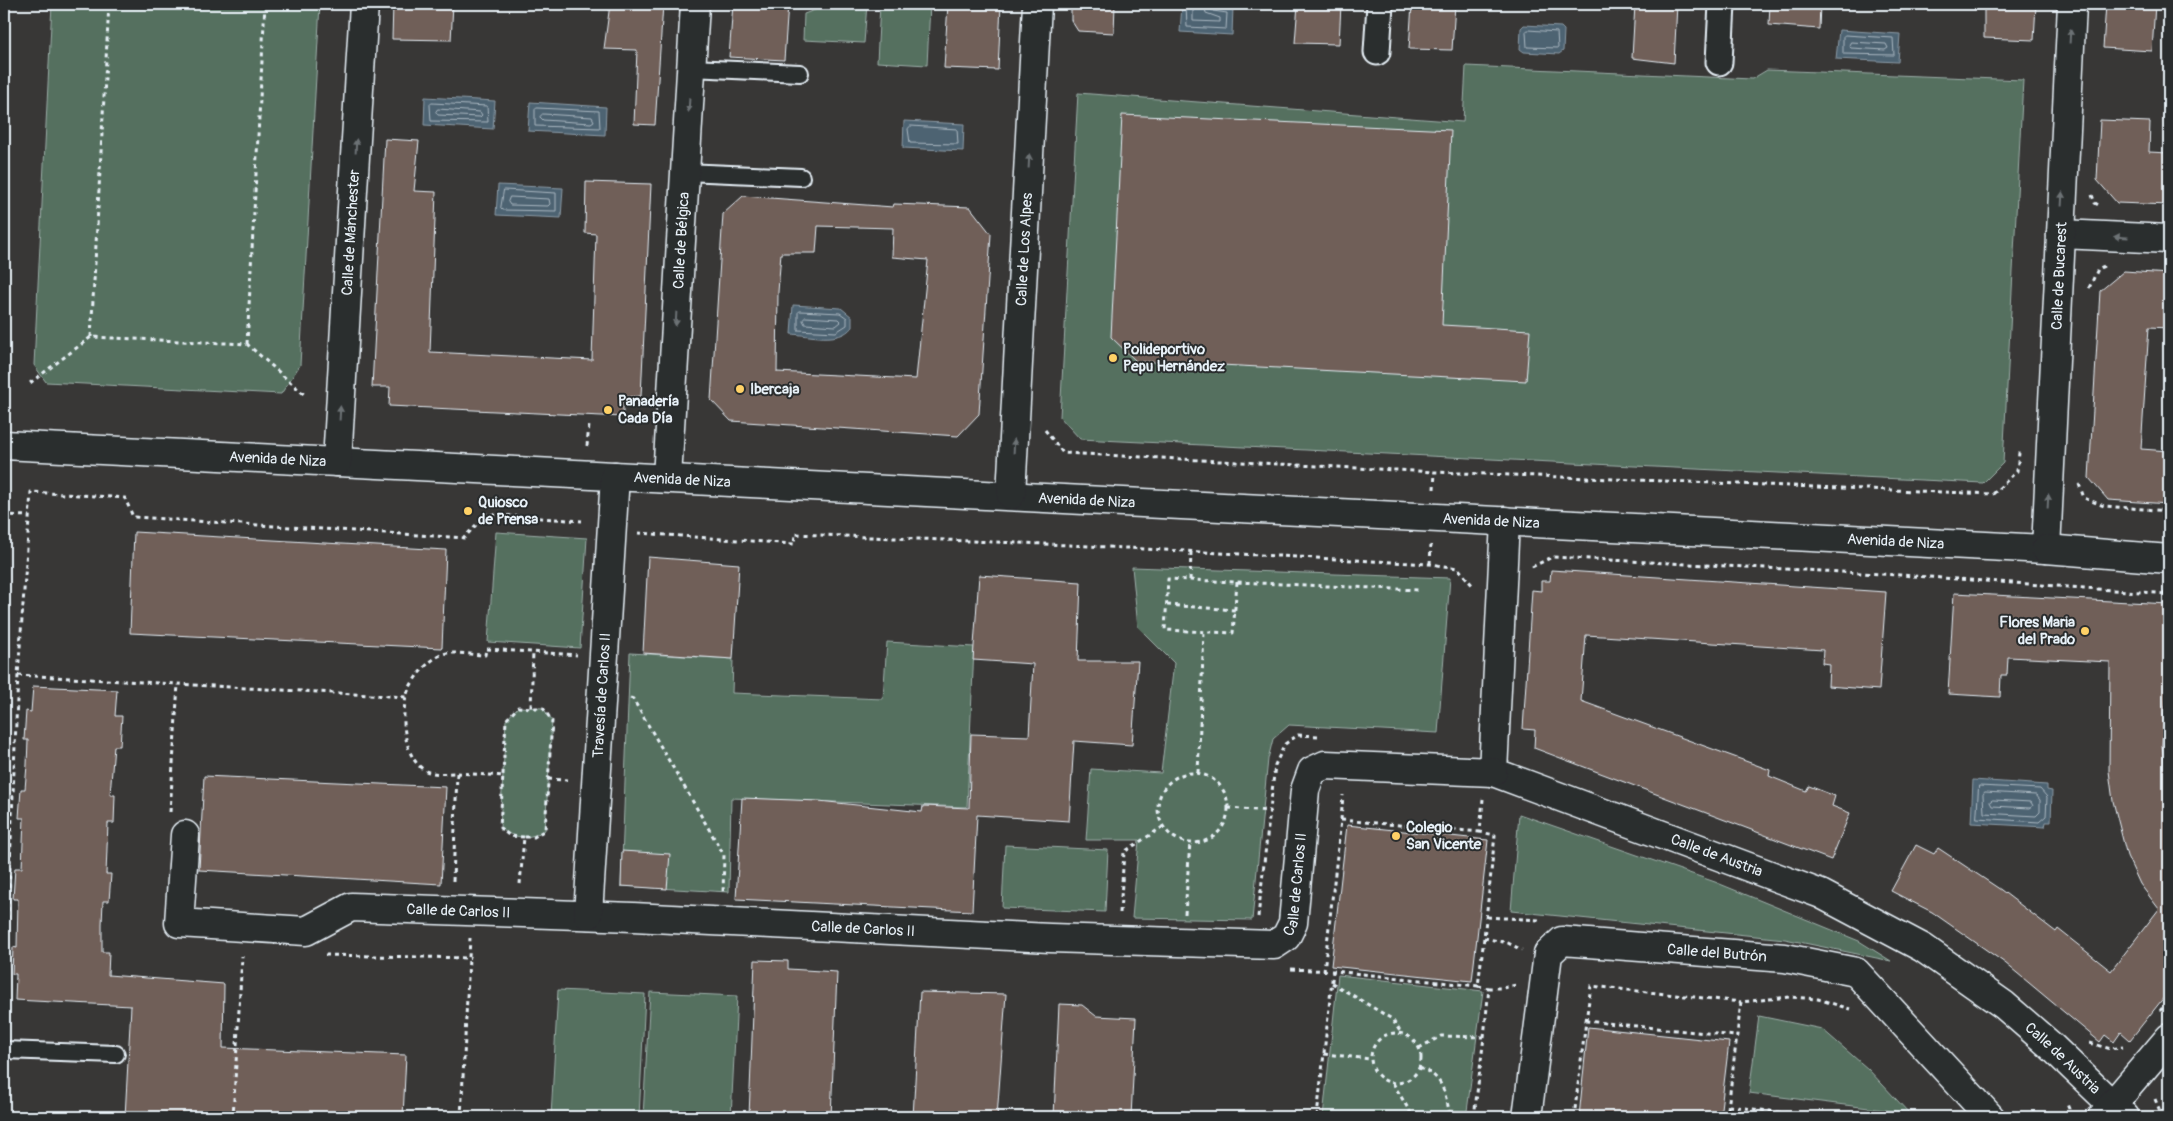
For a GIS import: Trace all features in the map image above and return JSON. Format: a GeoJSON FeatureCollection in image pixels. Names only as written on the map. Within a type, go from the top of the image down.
{"type":"FeatureCollection","features":[{"type":"Feature","properties":{"kind":"street","name":"Calle de Mánchester"},"geometry":{"type":"LineString","coordinates":[[337,462],[364,4]]}},
{"type":"Feature","properties":{"kind":"street","name":"Calle de Bélgica"},"geometry":{"type":"LineString","coordinates":[[666,478],[695,4]]}},
{"type":"Feature","properties":{"kind":"street","name":"Calle de Los Alpes"},"geometry":{"type":"LineString","coordinates":[[1011,495],[1037,4]]}},
{"type":"Feature","properties":{"kind":"street"},"geometry":{"type":"LineString","coordinates":[[1376,52],[1380,4]]}},
{"type":"Feature","properties":{"kind":"street"},"geometry":{"type":"LineString","coordinates":[[1719,62],[1722,4]]}},
{"type":"Feature","properties":{"kind":"street","name":"Calle de Bucarest"},"geometry":{"type":"LineString","coordinates":[[2046,549],[2072,4]]}},
{"type":"Feature","properties":{"kind":"street"},"geometry":{"type":"LineString","coordinates":[[2061,234],[2169,239]]}},
{"type":"Feature","properties":{"kind":"street","name":"Avenida de Niza"},"geometry":{"type":"LineString","coordinates":[[4,445],[2046,549],[2169,559]]}},
{"type":"Feature","properties":{"kind":"street","name":"Travesía de Carlos II"},"geometry":{"type":"LineString","coordinates":[[588,915],[615,476]]}},
{"type":"Feature","properties":{"kind":"street"},"geometry":{"type":"LineString","coordinates":[[1493,772],[1505,521]]}},
{"type":"Feature","properties":{"kind":"street","name":"Calle de Carlos II"},"geometry":{"type":"LineString","coordinates":[[177,828],[179,922],[306,931],[351,907],[588,915],[1050,938],[1274,945],[1286,937],[1293,923],[1305,790],[1312,771],[1325,765],[1493,772]]}},
{"type":"Feature","properties":{"kind":"street","name":"Calle de Austria"},"geometry":{"type":"LineString","coordinates":[[1493,772],[1820,894],[1923,948],[2004,1005],[2113,1113]]}},
{"type":"Feature","properties":{"kind":"street","name":"Calle del Butrón"},"geometry":{"type":"LineString","coordinates":[[1527,1117],[1548,954],[1562,941],[1785,958],[1856,972],[1990,1117]]}},
{"type":"Feature","properties":{"kind":"street"},"geometry":{"type":"LineString","coordinates":[[2113,1113],[2169,1038]]}},
{"type":"Feature","properties":{"kind":"lane"},"geometry":{"type":"LineString","coordinates":[[691,68],[800,73]]}},
{"type":"Feature","properties":{"kind":"lane"},"geometry":{"type":"LineString","coordinates":[[685,172],[801,177]]}},
{"type":"Feature","properties":{"kind":"lane"},"geometry":{"type":"LineString","coordinates":[[4,1050],[116,1054]]}},
{"type":"Feature","properties":{"kind":"path"},"geometry":{"type":"LineString","coordinates":[[91,337],[109,4]]}},
{"type":"Feature","properties":{"kind":"path"},"geometry":{"type":"LineString","coordinates":[[248,344],[265,4]]}},
{"type":"Feature","properties":{"kind":"path"},"geometry":{"type":"LineString","coordinates":[[2092,194],[2095,204],[2102,207]]}},
{"type":"Feature","properties":{"kind":"path"},"geometry":{"type":"LineString","coordinates":[[2088,297],[2089,287],[2098,269],[2111,264]]}},
{"type":"Feature","properties":{"kind":"path"},"geometry":{"type":"LineString","coordinates":[[30,383],[91,337],[248,344],[306,396]]}},
{"type":"Feature","properties":{"kind":"path"},"geometry":{"type":"LineString","coordinates":[[1045,422],[1044,431],[1063,453],[1435,472],[1993,494],[2017,471],[2019,452],[2050,455]]}},
{"type":"Feature","properties":{"kind":"path"},"geometry":{"type":"LineString","coordinates":[[2077,481],[2084,498],[2104,506],[2169,510]]}},
{"type":"Feature","properties":{"kind":"path"},"geometry":{"type":"LineString","coordinates":[[4,1007],[18,675],[31,492],[125,498],[133,517],[464,538],[486,514],[582,521]]}},
{"type":"Feature","properties":{"kind":"path"},"geometry":{"type":"LineString","coordinates":[[4,514],[29,516]]}},
{"type":"Feature","properties":{"kind":"path"},"geometry":{"type":"LineString","coordinates":[[633,533],[794,544],[795,534],[1191,552],[1458,568],[1473,587],[1473,596]]}},
{"type":"Feature","properties":{"kind":"path"},"geometry":{"type":"LineString","coordinates":[[1190,580],[1191,552]]}},
{"type":"Feature","properties":{"kind":"path"},"geometry":{"type":"LineString","coordinates":[[1528,568],[1552,556],[1900,575],[2169,594]]}},
{"type":"Feature","properties":{"kind":"path"},"geometry":{"type":"LineString","coordinates":[[1237,582],[1234,633],[1165,630],[1168,579],[1190,580],[1237,582],[1419,590]]}},
{"type":"Feature","properties":{"kind":"path"},"geometry":{"type":"LineString","coordinates":[[1167,605],[1235,610]]}},
{"type":"Feature","properties":{"kind":"path"},"geometry":{"type":"LineString","coordinates":[[1198,773],[1204,632]]}},
{"type":"Feature","properties":{"kind":"path"},"geometry":{"type":"LineString","coordinates":[[503,776],[427,772],[412,759],[405,740],[406,698],[415,680],[429,663],[444,653],[486,655],[486,649],[585,655]]}},
{"type":"Feature","properties":{"kind":"path"},"geometry":{"type":"LineString","coordinates":[[531,708],[533,652]]}},
{"type":"Feature","properties":{"kind":"path"},"geometry":{"type":"LineString","coordinates":[[18,675],[406,698]]}},
{"type":"Feature","properties":{"kind":"path"},"geometry":{"type":"LineString","coordinates":[[177,828],[178,684]]}},
{"type":"Feature","properties":{"kind":"path"},"geometry":{"type":"LineString","coordinates":[[622,697],[633,699],[724,855],[723,901]]}},
{"type":"Feature","properties":{"kind":"path"},"geometry":{"type":"LineString","coordinates":[[518,707],[544,708],[552,721],[545,830],[534,837],[510,836],[500,828],[503,776],[506,720],[518,707]]}},
{"type":"Feature","properties":{"kind":"path"},"geometry":{"type":"LineString","coordinates":[[1257,923],[1275,765],[1285,744],[1298,735],[1328,736]]}},
{"type":"Feature","properties":{"kind":"path"},"geometry":{"type":"LineString","coordinates":[[1198,773],[1218,783],[1225,794],[1228,808],[1224,825],[1216,834],[1206,840],[1190,842],[1175,838],[1164,826],[1159,815],[1159,804],[1162,792],[1175,778],[1182,774],[1198,773]]}},
{"type":"Feature","properties":{"kind":"path"},"geometry":{"type":"LineString","coordinates":[[452,886],[457,774]]}},
{"type":"Feature","properties":{"kind":"path"},"geometry":{"type":"LineString","coordinates":[[548,779],[571,780]]}},
{"type":"Feature","properties":{"kind":"path"},"geometry":{"type":"LineString","coordinates":[[1476,798],[1490,800]]}},
{"type":"Feature","properties":{"kind":"path"},"geometry":{"type":"LineString","coordinates":[[1480,832],[1483,798]]}},
{"type":"Feature","properties":{"kind":"path"},"geometry":{"type":"LineString","coordinates":[[1228,808],[1269,811]]}},
{"type":"Feature","properties":{"kind":"path"},"geometry":{"type":"LineString","coordinates":[[1324,971],[1341,820],[1480,832],[1495,835],[1478,986]]}},
{"type":"Feature","properties":{"kind":"path"},"geometry":{"type":"LineString","coordinates":[[1120,915],[1124,852],[1164,826]]}},
{"type":"Feature","properties":{"kind":"path"},"geometry":{"type":"LineString","coordinates":[[520,890],[524,837]]}},
{"type":"Feature","properties":{"kind":"path"},"geometry":{"type":"LineString","coordinates":[[1185,918],[1190,842]]}},
{"type":"Feature","properties":{"kind":"path"},"geometry":{"type":"LineString","coordinates":[[461,1117],[471,928]]}},
{"type":"Feature","properties":{"kind":"path"},"geometry":{"type":"LineString","coordinates":[[1484,938],[1508,943],[1526,955]]}},
{"type":"Feature","properties":{"kind":"path"},"geometry":{"type":"LineString","coordinates":[[321,954],[470,958]]}},
{"type":"Feature","properties":{"kind":"path"},"geometry":{"type":"LineString","coordinates":[[1317,1117],[1333,971],[1489,988],[1503,988],[1522,982]]}},
{"type":"Feature","properties":{"kind":"path"},"geometry":{"type":"LineString","coordinates":[[1332,982],[1392,1020],[1401,1033]]}},
{"type":"Feature","properties":{"kind":"path"},"geometry":{"type":"LineString","coordinates":[[1574,1117],[1591,986],[1741,1002],[1790,997],[1818,999],[1857,1012]]}},
{"type":"Feature","properties":{"kind":"path"},"geometry":{"type":"LineString","coordinates":[[233,1117],[240,987]]}},
{"type":"Feature","properties":{"kind":"path"},"geometry":{"type":"LineString","coordinates":[[1474,1117],[1489,988]]}},
{"type":"Feature","properties":{"kind":"path"},"geometry":{"type":"LineString","coordinates":[[1728,1117],[1741,1002]]}},
{"type":"Feature","properties":{"kind":"path"},"geometry":{"type":"LineString","coordinates":[[1586,1021],[1736,1036]]}},
{"type":"Feature","properties":{"kind":"path"},"geometry":{"type":"LineString","coordinates":[[1393,1033],[1401,1033],[1408,1036],[1419,1048],[1421,1054],[1419,1068],[1408,1080],[1386,1081],[1375,1072],[1371,1058],[1375,1044],[1380,1039],[1393,1033]]}},
{"type":"Feature","properties":{"kind":"path"},"geometry":{"type":"LineString","coordinates":[[1419,1048],[1442,1036],[1484,1037]]}},
{"type":"Feature","properties":{"kind":"path"},"geometry":{"type":"LineString","coordinates":[[2083,1037],[2091,1043],[2111,1049],[2130,1046]]}},
{"type":"Feature","properties":{"kind":"path"},"geometry":{"type":"LineString","coordinates":[[1324,1054],[1371,1058]]}},
{"type":"Feature","properties":{"kind":"path"},"geometry":{"type":"LineString","coordinates":[[1419,1068],[1432,1072],[1443,1087],[1451,1117],[1463,1117]]}},
{"type":"Feature","properties":{"kind":"path"},"geometry":{"type":"LineString","coordinates":[[1392,1082],[1413,1117]]}},
{"type":"Feature","properties":{"kind":"path"},"geometry":{"type":"LineString","coordinates":[[2067,1101],[2069,1109],[2067,1117]]}},
{"type":"Feature","properties":{"kind":"path"},"geometry":{"type":"LineString","coordinates":[[1729,1106],[1818,1117]]}},
{"type":"Feature","properties":{"kind":"green space"},"geometry":{"type":"Polygon","coordinates":[[[52,4],[320,4],[300,365],[281,394],[46,382],[34,365],[52,4]]]}},
{"type":"Feature","properties":{"kind":"green space"},"geometry":{"type":"Polygon","coordinates":[[[831,4],[867,4],[864,43],[803,40],[804,14],[831,4]]]}},
{"type":"Feature","properties":{"kind":"green space"},"geometry":{"type":"Polygon","coordinates":[[[880,4],[930,4],[927,65],[877,62],[880,4]]]}},
{"type":"Feature","properties":{"kind":"green space"},"geometry":{"type":"Polygon","coordinates":[[[1466,66],[1752,79],[1767,70],[2023,80],[2003,463],[1983,483],[1080,439],[1060,417],[1078,93],[1463,122],[1466,66]]]}},
{"type":"Feature","properties":{"kind":"green space"},"geometry":{"type":"Polygon","coordinates":[[[496,532],[587,538],[580,648],[488,642],[496,532]]]}},
{"type":"Feature","properties":{"kind":"green space"},"geometry":{"type":"Polygon","coordinates":[[[1132,567],[1450,578],[1438,733],[1289,725],[1273,739],[1268,759],[1252,920],[1132,918],[1139,840],[1086,840],[1091,769],[1161,773],[1174,663],[1138,627],[1132,567]]]}},
{"type":"Feature","properties":{"kind":"green space"},"geometry":{"type":"Polygon","coordinates":[[[887,642],[974,647],[967,807],[731,798],[729,892],[621,886],[630,653],[733,659],[732,693],[883,699],[887,642]]]}},
{"type":"Feature","properties":{"kind":"green space"},"geometry":{"type":"Polygon","coordinates":[[[518,707],[543,708],[552,721],[545,830],[527,837],[516,836],[500,828],[506,720],[518,707]]]}},
{"type":"Feature","properties":{"kind":"green space"},"geometry":{"type":"Polygon","coordinates":[[[1519,814],[1715,882],[1859,941],[1891,961],[1785,939],[1511,911],[1519,814]]]}},
{"type":"Feature","properties":{"kind":"green space"},"geometry":{"type":"Polygon","coordinates":[[[1005,845],[1108,850],[1105,912],[1002,908],[1005,845]]]}},
{"type":"Feature","properties":{"kind":"green space"},"geometry":{"type":"Polygon","coordinates":[[[1338,975],[1483,991],[1467,1111],[1449,1110],[1438,1117],[1323,1117],[1338,975]]]}},
{"type":"Feature","properties":{"kind":"green space"},"geometry":{"type":"Polygon","coordinates":[[[558,990],[645,994],[639,1117],[551,1117],[558,990]]]}},
{"type":"Feature","properties":{"kind":"green space"},"geometry":{"type":"Polygon","coordinates":[[[650,992],[737,996],[731,1117],[643,1117],[650,992]]]}},
{"type":"Feature","properties":{"kind":"green space"},"geometry":{"type":"Polygon","coordinates":[[[1759,1016],[1822,1029],[1868,1069],[1909,1113],[1749,1093],[1759,1016]]]}},
{"type":"Feature","properties":{"kind":"water"},"geometry":{"type":"Polygon","coordinates":[[[1182,5],[1233,7],[1232,35],[1180,32],[1182,5]]]}},
{"type":"Feature","properties":{"kind":"water"},"geometry":{"type":"Polygon","coordinates":[[[1524,25],[1561,27],[1564,30],[1563,51],[1559,54],[1524,52],[1520,49],[1521,28],[1524,25]]]}},
{"type":"Feature","properties":{"kind":"water"},"geometry":{"type":"Polygon","coordinates":[[[1839,30],[1900,34],[1898,62],[1836,59],[1839,30]]]}},
{"type":"Feature","properties":{"kind":"water"},"geometry":{"type":"Polygon","coordinates":[[[425,97],[495,101],[493,129],[424,125],[425,97]]]}},
{"type":"Feature","properties":{"kind":"water"},"geometry":{"type":"Polygon","coordinates":[[[530,102],[606,107],[605,135],[528,131],[530,102]]]}},
{"type":"Feature","properties":{"kind":"water"},"geometry":{"type":"Polygon","coordinates":[[[904,121],[964,124],[963,151],[903,148],[904,121]]]}},
{"type":"Feature","properties":{"kind":"water"},"geometry":{"type":"Polygon","coordinates":[[[498,185],[563,188],[561,218],[496,215],[498,185]]]}},
{"type":"Feature","properties":{"kind":"water"},"geometry":{"type":"Polygon","coordinates":[[[793,305],[841,308],[852,317],[852,327],[840,335],[832,337],[791,334],[793,305]]]}},
{"type":"Feature","properties":{"kind":"water"},"geometry":{"type":"Polygon","coordinates":[[[1973,780],[2047,785],[2047,790],[2052,791],[2051,822],[2046,822],[2045,827],[1971,823],[1973,780]]]}},
{"type":"Feature","properties":{"kind":"building"},"geometry":{"type":"Polygon","coordinates":[[[393,4],[453,4],[451,40],[392,39],[393,4]]]}},
{"type":"Feature","properties":{"kind":"building"},"geometry":{"type":"Polygon","coordinates":[[[610,4],[663,4],[655,125],[634,124],[637,50],[604,49],[610,4]]]}},
{"type":"Feature","properties":{"kind":"building"},"geometry":{"type":"Polygon","coordinates":[[[733,4],[788,4],[784,60],[729,57],[733,4]]]}},
{"type":"Feature","properties":{"kind":"building"},"geometry":{"type":"Polygon","coordinates":[[[948,4],[1001,4],[998,70],[944,68],[948,4]]]}},
{"type":"Feature","properties":{"kind":"building"},"geometry":{"type":"Polygon","coordinates":[[[1071,4],[1115,4],[1114,33],[1078,31],[1071,20],[1071,4]]]}},
{"type":"Feature","properties":{"kind":"building"},"geometry":{"type":"Polygon","coordinates":[[[1298,4],[1341,4],[1339,44],[1295,43],[1298,4]]]}},
{"type":"Feature","properties":{"kind":"building"},"geometry":{"type":"Polygon","coordinates":[[[1412,4],[1455,4],[1452,50],[1409,49],[1412,4]]]}},
{"type":"Feature","properties":{"kind":"building"},"geometry":{"type":"Polygon","coordinates":[[[1635,4],[1677,4],[1674,63],[1632,58],[1635,4]]]}},
{"type":"Feature","properties":{"kind":"building"},"geometry":{"type":"Polygon","coordinates":[[[1770,4],[1820,4],[1819,29],[1769,25],[1770,4]]]}},
{"type":"Feature","properties":{"kind":"building"},"geometry":{"type":"Polygon","coordinates":[[[1984,4],[2036,4],[2034,40],[1984,38],[1984,4]]]}},
{"type":"Feature","properties":{"kind":"building"},"geometry":{"type":"Polygon","coordinates":[[[2106,4],[2155,4],[2152,51],[2103,48],[2106,4]]]}},
{"type":"Feature","properties":{"kind":"building"},"geometry":{"type":"Polygon","coordinates":[[[1122,115],[1451,130],[1442,325],[1530,330],[1526,381],[1137,362],[1111,337],[1122,115]]]}},
{"type":"Feature","properties":{"kind":"building"},"geometry":{"type":"Polygon","coordinates":[[[2100,120],[2150,122],[2149,152],[2169,153],[2169,205],[2117,203],[2097,180],[2100,120]]]}},
{"type":"Feature","properties":{"kind":"building"},"geometry":{"type":"Polygon","coordinates":[[[385,139],[419,141],[414,191],[436,192],[430,352],[592,360],[596,234],[585,233],[586,182],[651,184],[641,396],[623,397],[623,417],[389,406],[390,387],[372,387],[385,139]]]}},
{"type":"Feature","properties":{"kind":"building"},"geometry":{"type":"Polygon","coordinates":[[[743,196],[893,207],[894,204],[970,207],[991,234],[979,414],[958,436],[731,421],[711,400],[723,214],[743,196]],[[818,226],[816,253],[781,253],[778,292],[777,372],[916,379],[928,260],[892,257],[893,228],[818,226]]]}},
{"type":"Feature","properties":{"kind":"building"},"geometry":{"type":"Polygon","coordinates":[[[2124,271],[2169,274],[2169,328],[2149,327],[2141,449],[2169,451],[2169,504],[2108,500],[2089,478],[2100,291],[2124,271]]]}},
{"type":"Feature","properties":{"kind":"building"},"geometry":{"type":"Polygon","coordinates":[[[134,532],[446,550],[442,648],[130,633],[134,532]]]}},
{"type":"Feature","properties":{"kind":"building"},"geometry":{"type":"Polygon","coordinates":[[[648,557],[739,564],[733,659],[643,653],[648,557]]]}},
{"type":"Feature","properties":{"kind":"building"},"geometry":{"type":"Polygon","coordinates":[[[1551,570],[1886,592],[1879,690],[1828,686],[1829,664],[1822,663],[1823,650],[1586,635],[1581,701],[1770,770],[1769,776],[1806,791],[1809,786],[1835,796],[1832,806],[1850,813],[1831,860],[1534,748],[1535,730],[1523,729],[1532,590],[1541,591],[1541,581],[1550,581],[1551,570]]]}},
{"type":"Feature","properties":{"kind":"building"},"geometry":{"type":"Polygon","coordinates":[[[979,575],[1081,582],[1078,661],[1138,661],[1132,745],[1074,741],[1069,821],[977,815],[972,911],[736,899],[742,798],[819,801],[922,812],[923,806],[969,808],[971,734],[1029,736],[1033,664],[973,660],[979,575]]]}},
{"type":"Feature","properties":{"kind":"building"},"geometry":{"type":"Polygon","coordinates":[[[1954,593],[2169,604],[2169,682],[2162,745],[2169,799],[2169,991],[2130,1040],[2121,1032],[2114,1042],[2105,1035],[2100,1042],[2005,963],[1932,912],[1891,891],[1916,845],[1934,854],[1938,848],[2001,890],[2056,932],[2058,929],[2111,971],[2159,909],[2140,884],[2127,856],[2113,801],[2109,771],[2110,662],[2008,657],[2007,675],[2001,675],[2000,697],[1948,694],[1954,593]]]}},
{"type":"Feature","properties":{"kind":"building"},"geometry":{"type":"Polygon","coordinates":[[[33,686],[117,690],[115,716],[122,716],[120,746],[114,746],[110,795],[115,795],[114,823],[108,823],[106,874],[111,874],[109,901],[103,901],[102,924],[102,952],[109,952],[108,975],[224,984],[223,1048],[406,1055],[403,1117],[125,1117],[131,1006],[15,1000],[16,974],[12,974],[13,947],[17,948],[18,899],[13,899],[15,868],[22,868],[24,818],[19,818],[21,789],[25,789],[27,765],[28,740],[24,740],[26,711],[31,712],[33,686]]]}},
{"type":"Feature","properties":{"kind":"building"},"geometry":{"type":"Polygon","coordinates":[[[204,776],[446,787],[441,884],[199,870],[204,776]]]}},
{"type":"Feature","properties":{"kind":"building"},"geometry":{"type":"Polygon","coordinates":[[[1347,825],[1488,840],[1472,981],[1331,966],[1347,825]]]}},
{"type":"Feature","properties":{"kind":"building"},"geometry":{"type":"Polygon","coordinates":[[[622,851],[670,854],[667,889],[621,886],[622,851]]]}},
{"type":"Feature","properties":{"kind":"building"},"geometry":{"type":"Polygon","coordinates":[[[755,960],[788,961],[788,969],[837,972],[831,1117],[749,1117],[755,960]]]}},
{"type":"Feature","properties":{"kind":"building"},"geometry":{"type":"Polygon","coordinates":[[[920,992],[1006,994],[997,1117],[913,1117],[920,992]]]}},
{"type":"Feature","properties":{"kind":"building"},"geometry":{"type":"Polygon","coordinates":[[[1059,1004],[1082,1005],[1096,1016],[1136,1018],[1131,1117],[1054,1117],[1059,1004]]]}},
{"type":"Feature","properties":{"kind":"building"},"geometry":{"type":"Polygon","coordinates":[[[1588,1027],[1729,1042],[1720,1117],[1579,1117],[1588,1027]]]}},
{"type":"Feature","properties":{"kind":"place","name":"Polideportivo Pepu Hernández"},"geometry":{"type":"Point","coordinates":[1113,358]}},
{"type":"Feature","properties":{"kind":"place","name":"Ibercaja"},"geometry":{"type":"Point","coordinates":[740,389]}},
{"type":"Feature","properties":{"kind":"place","name":"Panadería Cada Día"},"geometry":{"type":"Point","coordinates":[608,410]}},
{"type":"Feature","properties":{"kind":"place","name":"Quiosco de Prensa"},"geometry":{"type":"Point","coordinates":[468,511]}},
{"type":"Feature","properties":{"kind":"place","name":"Flores Maria del Prado"},"geometry":{"type":"Point","coordinates":[2085,631]}},
{"type":"Feature","properties":{"kind":"place","name":"Colegio San Vicente"},"geometry":{"type":"Point","coordinates":[1396,836]}}]}
